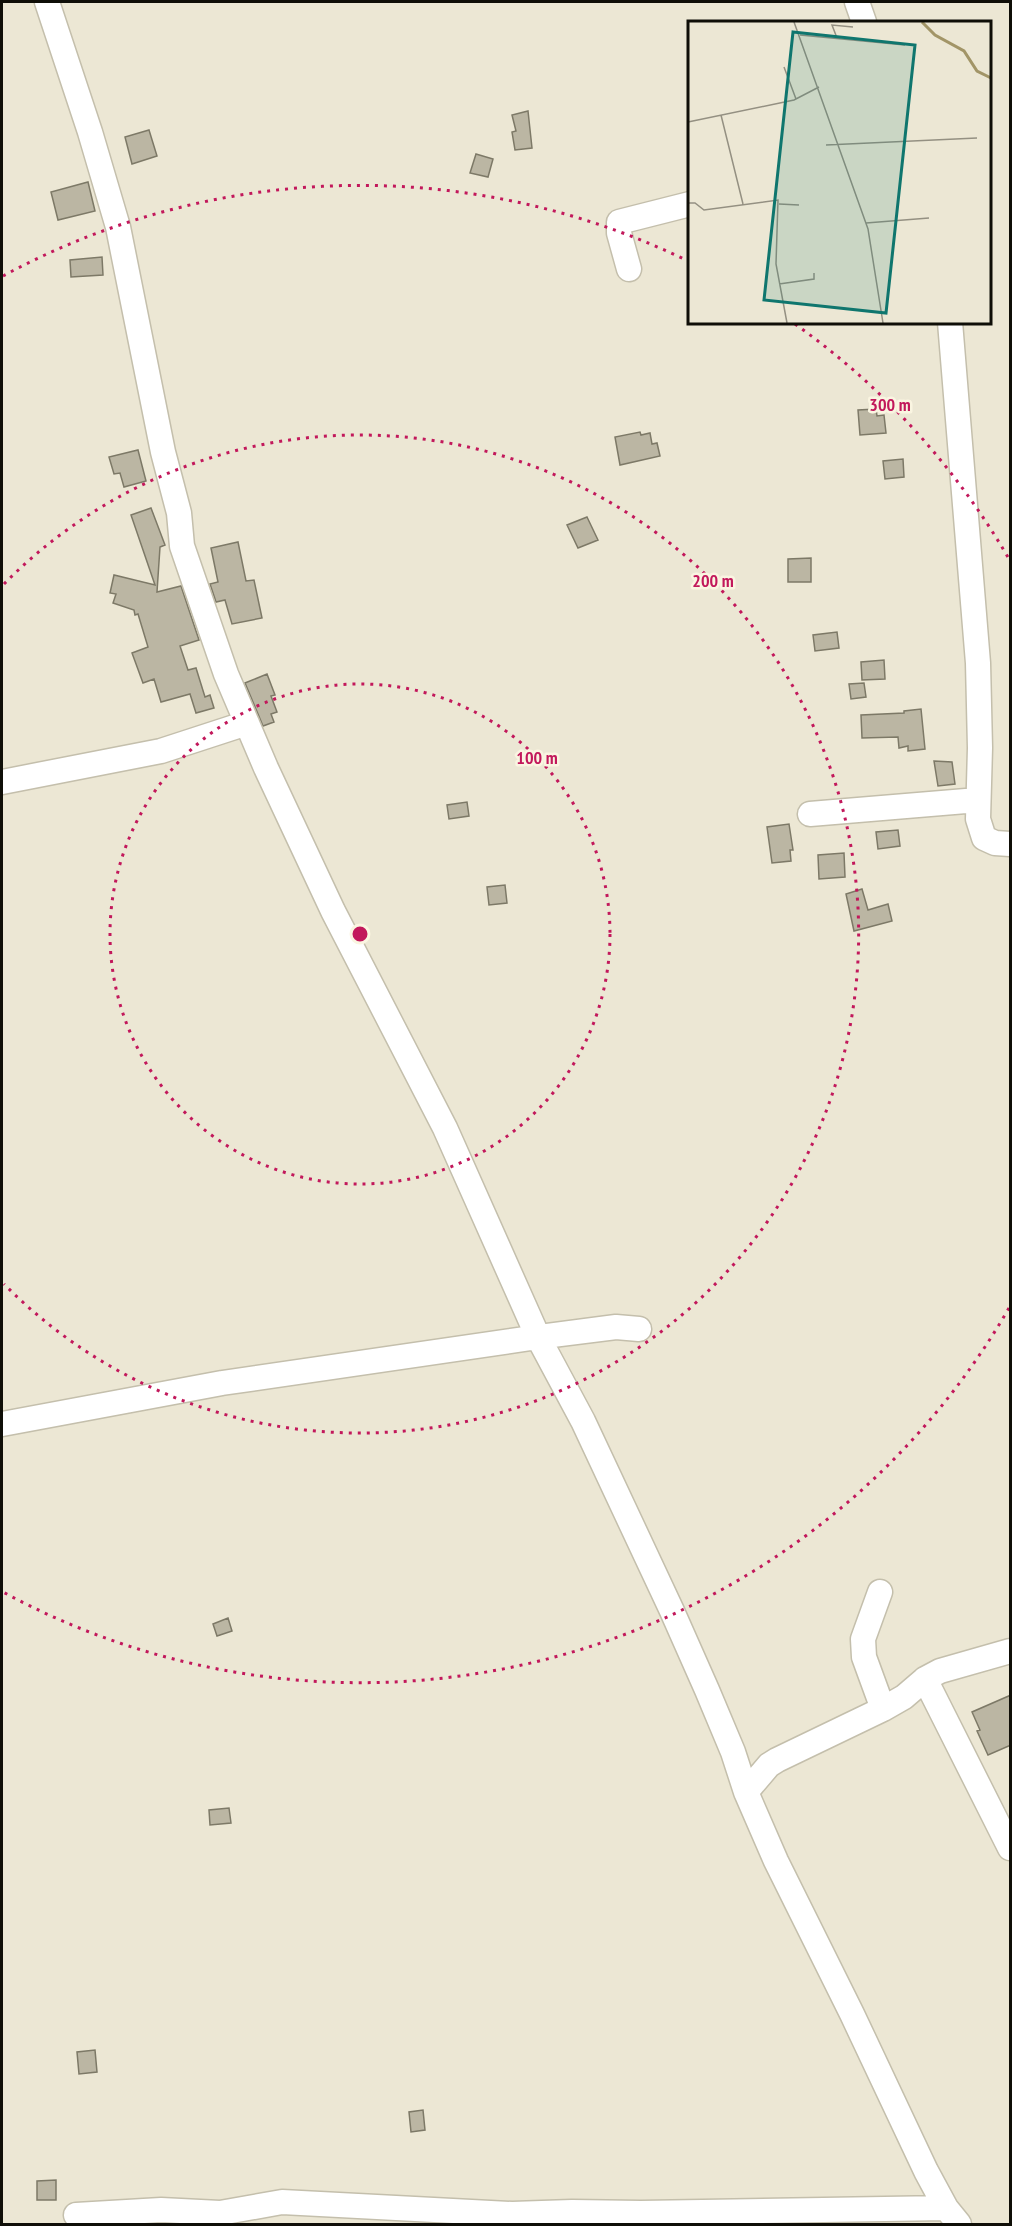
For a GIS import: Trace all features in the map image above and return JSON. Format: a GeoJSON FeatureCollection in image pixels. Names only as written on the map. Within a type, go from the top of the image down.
{"type":"FeatureCollection","features":[{"type":"Feature","properties":{"kind":"street"},"geometry":{"type":"LineString","coordinates":[[47,2],[90,132],[118,227],[178,513],[182,546],[226,674],[333,911],[445,1128],[538,1337],[583,1421],[676,1621],[733,1752],[746,1792],[776,1861],[926,2171],[952,2216],[644,2218],[572,2211],[512,2214],[282,2202],[220,2213],[161,2210],[76,2214]]}},
{"type":"Feature","properties":{"kind":"street"},"geometry":{"type":"LineString","coordinates":[[857,2],[864,21]]}},
{"type":"Feature","properties":{"kind":"street"},"geometry":{"type":"LineString","coordinates":[[629,269],[619,233],[619,222],[688,205]]}},
{"type":"Feature","properties":{"kind":"street"},"geometry":{"type":"LineString","coordinates":[[950,324],[978,663],[980,748],[978,819],[984,837],[995,843],[1011,844]]}},
{"type":"Feature","properties":{"kind":"street"},"geometry":{"type":"LineString","coordinates":[[2,782],[161,751],[247,723]]}},
{"type":"Feature","properties":{"kind":"street"},"geometry":{"type":"LineString","coordinates":[[810,814],[978,800]]}},
{"type":"Feature","properties":{"kind":"street"},"geometry":{"type":"LineString","coordinates":[[2,1424],[222,1383],[538,1337],[616,1327],[639,1329]]}},
{"type":"Feature","properties":{"kind":"street"},"geometry":{"type":"LineString","coordinates":[[880,1592],[863,1639],[864,1657],[883,1709]]}},
{"type":"Feature","properties":{"kind":"street"},"geometry":{"type":"LineString","coordinates":[[746,1792],[777,1760],[883,1709],[940,1671],[1011,1651]]}},
{"type":"Feature","properties":{"kind":"street"},"geometry":{"type":"LineString","coordinates":[[925,1679],[1011,1848]]}},
{"type":"Feature","properties":{"kind":"building"},"geometry":{"type":"Polygon","coordinates":[[[528,111],[532,148],[515,150],[512,132],[516,131],[512,115],[528,111]]]}},
{"type":"Feature","properties":{"kind":"building"},"geometry":{"type":"Polygon","coordinates":[[[149,130],[157,156],[132,164],[125,137],[149,130]]]}},
{"type":"Feature","properties":{"kind":"building"},"geometry":{"type":"Polygon","coordinates":[[[476,154],[493,159],[488,177],[470,173],[476,154]]]}},
{"type":"Feature","properties":{"kind":"building"},"geometry":{"type":"Polygon","coordinates":[[[88,182],[95,211],[58,220],[51,192],[88,182]]]}},
{"type":"Feature","properties":{"kind":"building"},"geometry":{"type":"Polygon","coordinates":[[[102,257],[103,275],[71,277],[70,260],[102,257]]]}},
{"type":"Feature","properties":{"kind":"building"},"geometry":{"type":"Polygon","coordinates":[[[876,409],[877,416],[884,415],[886,433],[860,435],[858,410],[876,409]]]}},
{"type":"Feature","properties":{"kind":"building"},"geometry":{"type":"Polygon","coordinates":[[[640,432],[641,435],[650,433],[652,444],[657,443],[660,456],[620,465],[615,437],[640,432]]]}},
{"type":"Feature","properties":{"kind":"building"},"geometry":{"type":"Polygon","coordinates":[[[138,450],[146,481],[124,487],[120,473],[114,474],[109,457],[138,450]]]}},
{"type":"Feature","properties":{"kind":"building"},"geometry":{"type":"Polygon","coordinates":[[[903,459],[904,477],[885,479],[883,461],[903,459]]]}},
{"type":"Feature","properties":{"kind":"building"},"geometry":{"type":"Polygon","coordinates":[[[151,508],[165,545],[160,547],[157,592],[181,586],[199,640],[180,646],[188,670],[196,668],[205,697],[210,695],[214,708],[196,713],[190,694],[161,702],[154,679],[143,683],[132,653],[148,647],[138,614],[135,615],[134,610],[113,603],[116,594],[110,593],[114,575],[155,585],[131,515],[151,508]]]}},
{"type":"Feature","properties":{"kind":"building"},"geometry":{"type":"Polygon","coordinates":[[[587,517],[598,540],[578,548],[567,525],[587,517]]]}},
{"type":"Feature","properties":{"kind":"building"},"geometry":{"type":"Polygon","coordinates":[[[238,542],[246,581],[254,580],[262,618],[232,624],[225,600],[216,602],[210,584],[218,582],[211,548],[238,542]]]}},
{"type":"Feature","properties":{"kind":"building"},"geometry":{"type":"Polygon","coordinates":[[[811,558],[811,582],[788,582],[788,559],[811,558]]]}},
{"type":"Feature","properties":{"kind":"building"},"geometry":{"type":"Polygon","coordinates":[[[837,632],[839,648],[815,651],[813,635],[837,632]]]}},
{"type":"Feature","properties":{"kind":"building"},"geometry":{"type":"Polygon","coordinates":[[[884,660],[885,679],[862,680],[861,662],[884,660]]]}},
{"type":"Feature","properties":{"kind":"building"},"geometry":{"type":"Polygon","coordinates":[[[267,674],[275,695],[271,696],[277,712],[271,714],[274,722],[263,726],[245,683],[267,674]]]}},
{"type":"Feature","properties":{"kind":"building"},"geometry":{"type":"Polygon","coordinates":[[[864,683],[866,697],[851,699],[849,684],[864,683]]]}},
{"type":"Feature","properties":{"kind":"building"},"geometry":{"type":"Polygon","coordinates":[[[921,709],[925,749],[908,751],[908,746],[899,748],[898,737],[862,738],[861,715],[904,713],[904,711],[921,709]]]}},
{"type":"Feature","properties":{"kind":"building"},"geometry":{"type":"Polygon","coordinates":[[[934,761],[952,762],[955,784],[938,786],[934,761]]]}},
{"type":"Feature","properties":{"kind":"building"},"geometry":{"type":"Polygon","coordinates":[[[467,802],[469,816],[449,819],[447,805],[467,802]]]}},
{"type":"Feature","properties":{"kind":"building"},"geometry":{"type":"Polygon","coordinates":[[[789,824],[793,850],[790,850],[791,861],[772,863],[767,827],[789,824]]]}},
{"type":"Feature","properties":{"kind":"building"},"geometry":{"type":"Polygon","coordinates":[[[898,830],[900,846],[878,849],[876,832],[898,830]]]}},
{"type":"Feature","properties":{"kind":"building"},"geometry":{"type":"Polygon","coordinates":[[[844,853],[845,877],[819,879],[818,855],[844,853]]]}},
{"type":"Feature","properties":{"kind":"building"},"geometry":{"type":"Polygon","coordinates":[[[505,885],[507,903],[489,905],[487,887],[505,885]]]}},
{"type":"Feature","properties":{"kind":"building"},"geometry":{"type":"Polygon","coordinates":[[[862,889],[868,910],[888,904],[892,921],[854,931],[846,894],[862,889]]]}},
{"type":"Feature","properties":{"kind":"building"},"geometry":{"type":"Polygon","coordinates":[[[228,1618],[232,1631],[217,1636],[213,1624],[228,1618]]]}},
{"type":"Feature","properties":{"kind":"building"},"geometry":{"type":"Polygon","coordinates":[[[1011,1695],[1011,1745],[988,1755],[977,1731],[980,1730],[972,1712],[1011,1695]]]}},
{"type":"Feature","properties":{"kind":"building"},"geometry":{"type":"Polygon","coordinates":[[[229,1808],[231,1823],[210,1825],[209,1810],[229,1808]]]}},
{"type":"Feature","properties":{"kind":"building"},"geometry":{"type":"Polygon","coordinates":[[[95,2050],[97,2072],[79,2074],[77,2052],[95,2050]]]}},
{"type":"Feature","properties":{"kind":"building"},"geometry":{"type":"Polygon","coordinates":[[[423,2110],[425,2130],[411,2132],[409,2112],[423,2110]]]}},
{"type":"Feature","properties":{"kind":"building"},"geometry":{"type":"Polygon","coordinates":[[[56,2180],[56,2200],[37,2200],[37,2181],[56,2180]]]}}]}
